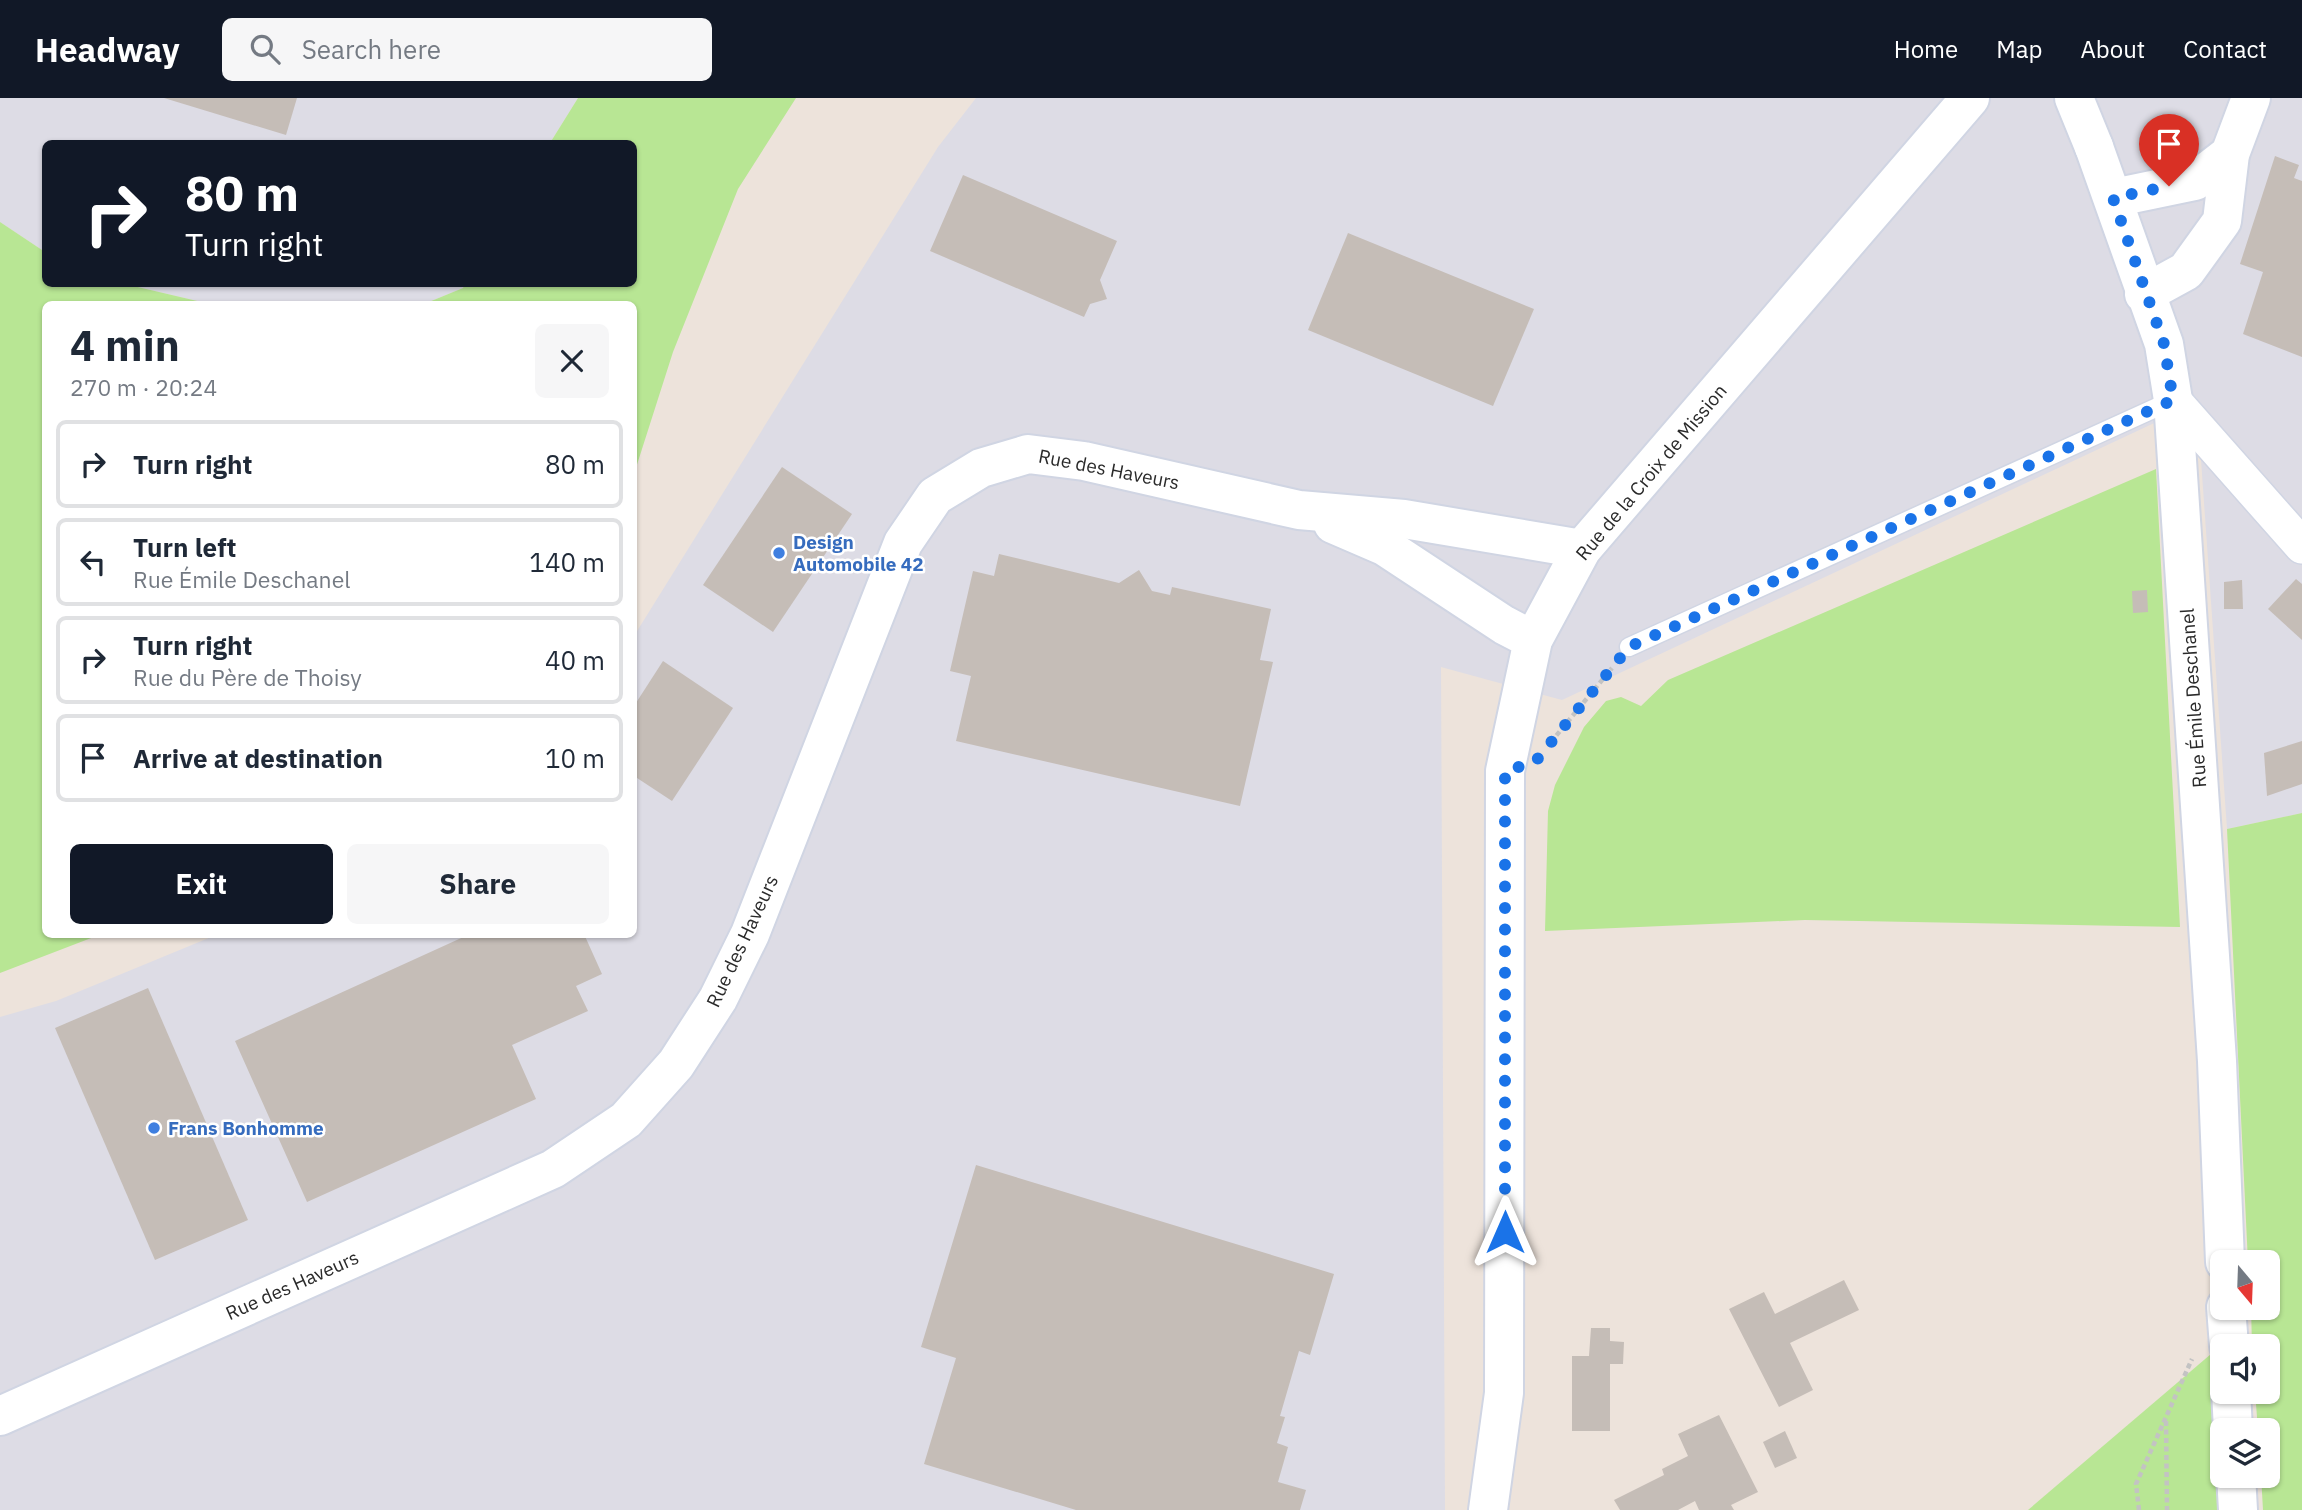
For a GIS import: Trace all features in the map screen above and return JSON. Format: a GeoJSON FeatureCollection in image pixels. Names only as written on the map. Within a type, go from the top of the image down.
{"type":"FeatureCollection","features":[{"type":"Feature","properties":{"kind":"main road","name":"Rue de la Croix de Mission"},"geometry":{"type":"LineString","coordinates":[[1488,1510],[1504,1393],[1505,771],[1533,640],[1582,549],[1970,98]]}},
{"type":"Feature","properties":{"kind":"main road","name":"Rue Émile Deschanel"},"geometry":{"type":"LineString","coordinates":[[2074,98],[2113,198],[2144,295],[2164,344],[2173,400],[2217,1060],[2225,1250]]}},
{"type":"Feature","properties":{"kind":"main road"},"geometry":{"type":"LineString","coordinates":[[2144,295],[2186,271],[2222,221],[2231,154],[2251,98]]}},
{"type":"Feature","properties":{"kind":"main road"},"geometry":{"type":"LineString","coordinates":[[2113,198],[2195,181],[2231,154]]}},
{"type":"Feature","properties":{"kind":"main road","name":"Rue des Haveurs"},"geometry":{"type":"LineString","coordinates":[[0,1416],[553,1169],[626,1120],[676,1063],[718,999],[750,934],[903,543],[935,496],[981,468],[1028,454],[1084,461],[1299,510],[1404,519],[1582,549]]}},
{"type":"Feature","properties":{"kind":"main road","name":"Rue des Haveurs"},"geometry":{"type":"LineString","coordinates":[[1299,510],[1384,546],[1504,625],[1533,640]]}},
{"type":"Feature","properties":{"kind":"main road"},"geometry":{"type":"LineString","coordinates":[[2237,1488],[2238,1510]]}},
{"type":"Feature","properties":{"kind":"street"},"geometry":{"type":"LineString","coordinates":[[2173,400],[2302,546]]}},
{"type":"Feature","properties":{"kind":"lane"},"geometry":{"type":"LineString","coordinates":[[1629,647],[2173,400]]}},
{"type":"Feature","properties":{"kind":"path"},"geometry":{"type":"LineString","coordinates":[[1505,771],[1535,762],[1629,647]]}},
{"type":"Feature","properties":{"kind":"path"},"geometry":{"type":"LineString","coordinates":[[2139,1510],[2136,1484],[2197,1349],[2227,1323]]}},
{"type":"Feature","properties":{"kind":"path"},"geometry":{"type":"LineString","coordinates":[[2166,1417],[2167,1510]]}},
{"type":"Feature","properties":{"kind":"shaded area"},"geometry":{"type":"Polygon","coordinates":[[[0,98],[578,98],[552,140],[42,140],[42,250],[0,222],[0,98]]]}},
{"type":"Feature","properties":{"kind":"shaded area"},"geometry":{"type":"Polygon","coordinates":[[[976,98],[2302,98],[2302,813],[2227,829],[2197,403],[1562,700],[1441,667],[1445,1510],[0,1510],[0,1017],[56,1001],[209,938],[637,938],[637,631],[938,147],[976,98]]]}},
{"type":"Feature","properties":{"kind":"shaded area"},"geometry":{"type":"Polygon","coordinates":[[[138,287],[464,287],[431,301],[197,301],[138,287]]]}},
{"type":"Feature","properties":{"kind":"green space"},"geometry":{"type":"Polygon","coordinates":[[[578,98],[796,98],[738,189],[673,352],[637,465],[637,301],[431,301],[464,287],[637,287],[637,140],[552,140],[578,98]]]}},
{"type":"Feature","properties":{"kind":"green space"},"geometry":{"type":"Polygon","coordinates":[[[0,222],[42,250],[42,287],[138,287],[197,301],[42,301],[42,938],[91,938],[0,973],[0,222]]]}},
{"type":"Feature","properties":{"kind":"green space"},"geometry":{"type":"Polygon","coordinates":[[[2156,469],[2180,927],[1805,920],[1545,931],[1548,811],[1555,785],[1584,727],[1606,701],[1621,697],[1641,706],[1668,680],[2156,469]]]}},
{"type":"Feature","properties":{"kind":"green space"},"geometry":{"type":"Polygon","coordinates":[[[2302,813],[2302,1510],[2263,1510],[2262,1488],[2280,1488],[2280,1418],[2257,1418],[2256,1404],[2280,1404],[2280,1334],[2252,1334],[2251,1320],[2280,1320],[2280,1250],[2247,1250],[2227,829],[2302,813]]]}},
{"type":"Feature","properties":{"kind":"green space"},"geometry":{"type":"Polygon","coordinates":[[[2210,1355],[2210,1404],[2214,1404],[2215,1418],[2210,1418],[2210,1488],[2219,1488],[2220,1510],[2028,1510],[2210,1355]]]}},
{"type":"Feature","properties":{"kind":"building"},"geometry":{"type":"Polygon","coordinates":[[[164,98],[297,98],[286,135],[164,98]]]}},
{"type":"Feature","properties":{"kind":"building"},"geometry":{"type":"Polygon","coordinates":[[[2275,156],[2299,165],[2294,178],[2302,181],[2302,357],[2243,334],[2263,272],[2240,264],[2275,156]]]}},
{"type":"Feature","properties":{"kind":"building"},"geometry":{"type":"Polygon","coordinates":[[[963,175],[1117,241],[1100,280],[1107,299],[1090,304],[1084,317],[930,251],[963,175]]]}},
{"type":"Feature","properties":{"kind":"building"},"geometry":{"type":"Polygon","coordinates":[[[1348,233],[1534,309],[1493,406],[1308,330],[1348,233]]]}},
{"type":"Feature","properties":{"kind":"building"},"geometry":{"type":"Polygon","coordinates":[[[782,467],[852,514],[773,632],[703,585],[782,467]]]}},
{"type":"Feature","properties":{"kind":"building"},"geometry":{"type":"Polygon","coordinates":[[[999,554],[1119,583],[1139,570],[1152,591],[1170,595],[1172,587],[1271,609],[1260,660],[1273,662],[1240,806],[956,741],[971,676],[950,671],[973,571],[994,576],[999,554]]]}},
{"type":"Feature","properties":{"kind":"building"},"geometry":{"type":"Polygon","coordinates":[[[2296,579],[2302,584],[2302,640],[2268,609],[2296,579]]]}},
{"type":"Feature","properties":{"kind":"building"},"geometry":{"type":"Polygon","coordinates":[[[2242,580],[2243,609],[2224,609],[2224,582],[2242,580]]]}},
{"type":"Feature","properties":{"kind":"building"},"geometry":{"type":"Polygon","coordinates":[[[2147,590],[2148,612],[2133,613],[2132,591],[2147,590]]]}},
{"type":"Feature","properties":{"kind":"building"},"geometry":{"type":"Polygon","coordinates":[[[663,661],[733,708],[672,801],[637,778],[637,701],[663,661]]]}},
{"type":"Feature","properties":{"kind":"building"},"geometry":{"type":"Polygon","coordinates":[[[2302,741],[2302,784],[2267,796],[2264,753],[2302,741]]]}},
{"type":"Feature","properties":{"kind":"building"},"geometry":{"type":"Polygon","coordinates":[[[461,938],[586,938],[602,974],[576,986],[588,1011],[512,1045],[536,1099],[307,1202],[235,1041],[461,938]]]}},
{"type":"Feature","properties":{"kind":"building"},"geometry":{"type":"Polygon","coordinates":[[[148,988],[248,1220],[155,1260],[55,1028],[148,988]]]}},
{"type":"Feature","properties":{"kind":"building"},"geometry":{"type":"Polygon","coordinates":[[[976,1165],[1334,1274],[1310,1355],[1299,1351],[1280,1416],[1285,1417],[1277,1443],[1288,1447],[1278,1482],[1306,1490],[1300,1510],[1076,1510],[924,1464],[956,1358],[921,1347],[976,1165]]]}},
{"type":"Feature","properties":{"kind":"building"},"geometry":{"type":"Polygon","coordinates":[[[1844,1280],[1859,1310],[1790,1343],[1813,1390],[1779,1407],[1729,1309],[1764,1292],[1775,1314],[1844,1280]]]}},
{"type":"Feature","properties":{"kind":"building"},"geometry":{"type":"Polygon","coordinates":[[[1591,1328],[1610,1328],[1610,1341],[1624,1342],[1623,1364],[1610,1364],[1610,1431],[1572,1431],[1572,1356],[1589,1356],[1591,1328]]]}},
{"type":"Feature","properties":{"kind":"building"},"geometry":{"type":"Polygon","coordinates":[[[1719,1415],[1758,1492],[1731,1505],[1734,1510],[1699,1510],[1695,1501],[1678,1510],[1620,1510],[1614,1500],[1664,1475],[1662,1469],[1688,1456],[1678,1434],[1719,1415]]]}},
{"type":"Feature","properties":{"kind":"building"},"geometry":{"type":"Polygon","coordinates":[[[1785,1431],[1797,1458],[1775,1468],[1763,1442],[1785,1431]]]}},
{"type":"Feature","properties":{"kind":"place","name":"Design Automobile 42"},"geometry":{"type":"Point","coordinates":[779,553]}},
{"type":"Feature","properties":{"kind":"place","name":"Frans Bonhomme"},"geometry":{"type":"Point","coordinates":[154,1128]}},
{"type":"Feature","properties":{"kind":"route"},"geometry":{"type":"LineString","coordinates":[[1505,1232],[1505,771],[1535,762],[1629,647],[2173,400],[2164,344],[2144,295],[2113,198],[2169,186]]}}]}
